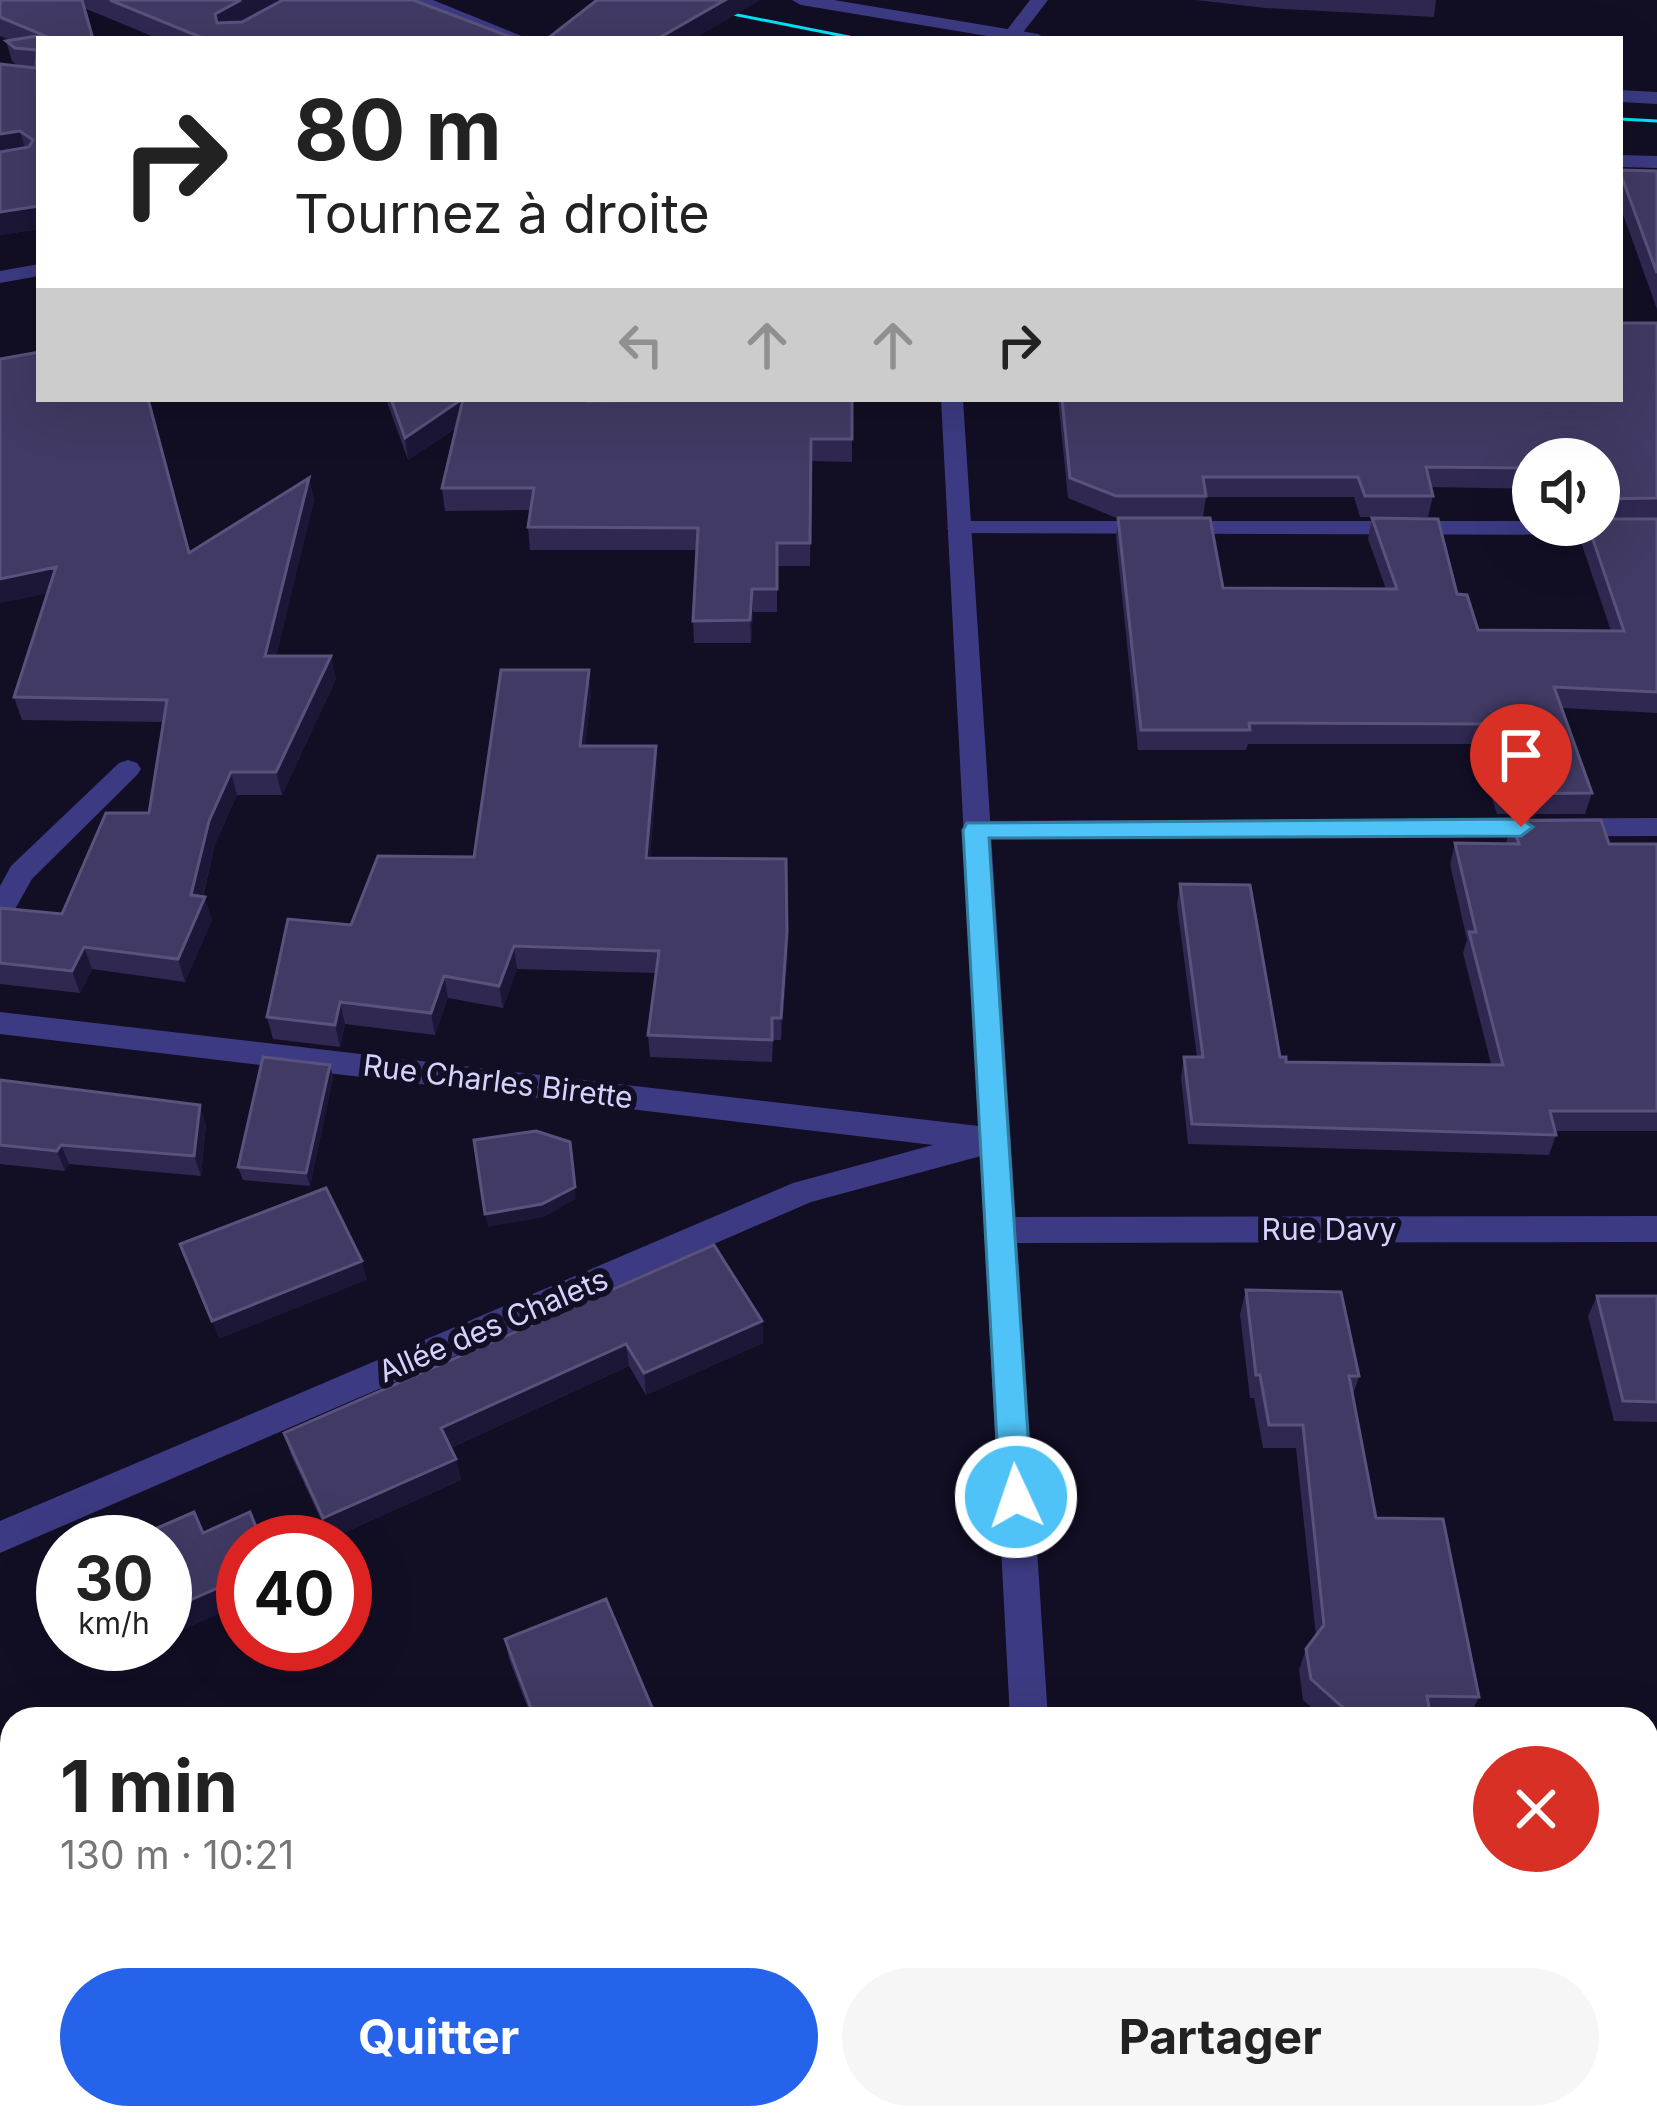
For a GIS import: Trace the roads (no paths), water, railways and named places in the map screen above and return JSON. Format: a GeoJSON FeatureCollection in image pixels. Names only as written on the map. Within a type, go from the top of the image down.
{"type":"FeatureCollection","features":[{"type":"Feature","properties":{"kind":"street"},"geometry":{"type":"LineString","coordinates":[[417,0],[512,36]]}},
{"type":"Feature","properties":{"kind":"street"},"geometry":{"type":"LineString","coordinates":[[801,0],[1004,36]]}},
{"type":"Feature","properties":{"kind":"street"},"geometry":{"type":"LineString","coordinates":[[1011,36],[1039,0]]}},
{"type":"Feature","properties":{"kind":"street"},"geometry":{"type":"LineString","coordinates":[[1623,96],[1657,98]]}},
{"type":"Feature","properties":{"kind":"street"},"geometry":{"type":"LineString","coordinates":[[1623,161],[1657,162]]}},
{"type":"Feature","properties":{"kind":"street"},"geometry":{"type":"LineString","coordinates":[[0,277],[36,271]]}},
{"type":"Feature","properties":{"kind":"street"},"geometry":{"type":"LineString","coordinates":[[952,402],[1029,1707]]}},
{"type":"Feature","properties":{"kind":"street"},"geometry":{"type":"LineString","coordinates":[[959,528],[1657,528]]}},
{"type":"Feature","properties":{"kind":"street"},"geometry":{"type":"LineString","coordinates":[[0,911],[21,873],[128,769]]}},
{"type":"Feature","properties":{"kind":"street"},"geometry":{"type":"LineString","coordinates":[[976,830],[1657,827]]}},
{"type":"Feature","properties":{"kind":"street","name":"Rue Charles Birette"},"geometry":{"type":"LineString","coordinates":[[0,1023],[996,1140]]}},
{"type":"Feature","properties":{"kind":"street","name":"Allée des Chalets"},"geometry":{"type":"LineString","coordinates":[[0,1537],[804,1192],[996,1140]]}},
{"type":"Feature","properties":{"kind":"street","name":"Rue Davy"},"geometry":{"type":"LineString","coordinates":[[1000,1230],[1657,1229]]}},
{"type":"Feature","properties":{"kind":"tram line"},"geometry":{"type":"LineString","coordinates":[[662,0],[844,36]]}},
{"type":"Feature","properties":{"kind":"tram line"},"geometry":{"type":"LineString","coordinates":[[1623,119],[1657,121]]}}]}
